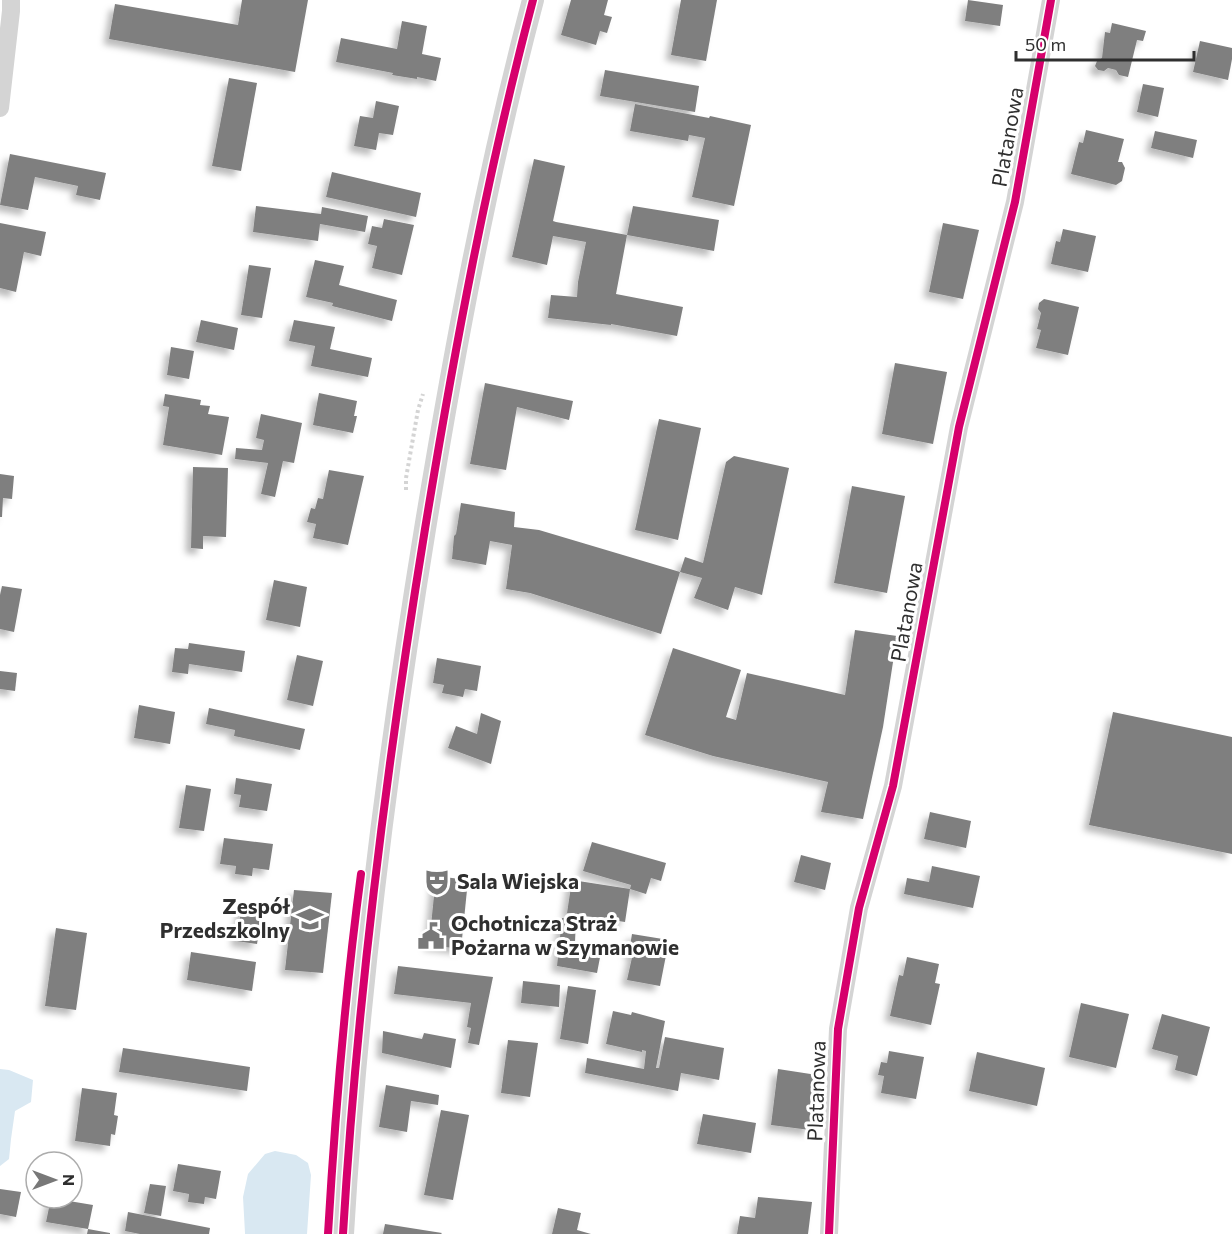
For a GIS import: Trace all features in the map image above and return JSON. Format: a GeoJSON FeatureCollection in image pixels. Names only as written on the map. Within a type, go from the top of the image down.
{"type":"FeatureCollection","features":[{"type":"Feature","properties":{"kind":"street"},"geometry":{"type":"LineString","coordinates":[[0,108],[11,0]]}},
{"type":"Feature","properties":{"kind":"street"},"geometry":{"type":"LineString","coordinates":[[343,1234],[361,1012],[372,910],[388,774],[412,609],[440,435],[475,252],[514,70],[533,0]]}},
{"type":"Feature","properties":{"kind":"street","name":"Platanowa"},"geometry":{"type":"LineString","coordinates":[[829,1234],[838,1029],[859,908],[893,786],[959,427],[1015,202],[1051,0]]}},
{"type":"Feature","properties":{"kind":"shaded area"},"geometry":{"type":"Polygon","coordinates":[[[0,1069],[9,1070],[33,1080],[31,1102],[15,1111],[9,1159],[0,1166],[0,1069]]]}},
{"type":"Feature","properties":{"kind":"shaded area"},"geometry":{"type":"Polygon","coordinates":[[[275,1151],[296,1155],[308,1163],[311,1175],[307,1234],[245,1234],[243,1197],[248,1174],[265,1154],[275,1151]]]}},
{"type":"Feature","properties":{"kind":"building"},"geometry":{"type":"Polygon","coordinates":[[[242,0],[308,0],[295,72],[109,39],[115,4],[238,25],[242,0]]]}},
{"type":"Feature","properties":{"kind":"building"},"geometry":{"type":"Polygon","coordinates":[[[571,0],[608,0],[604,15],[612,17],[607,33],[600,31],[596,45],[561,35],[571,0]]]}},
{"type":"Feature","properties":{"kind":"building"},"geometry":{"type":"Polygon","coordinates":[[[681,0],[717,0],[706,61],[671,55],[681,0]]]}},
{"type":"Feature","properties":{"kind":"building"},"geometry":{"type":"Polygon","coordinates":[[[968,0],[1003,5],[1000,26],[965,21],[968,0]]]}},
{"type":"Feature","properties":{"kind":"building"},"geometry":{"type":"Polygon","coordinates":[[[402,21],[427,26],[422,54],[441,58],[436,81],[392,75],[393,73],[336,62],[341,38],[397,49],[402,21]]]}},
{"type":"Feature","properties":{"kind":"building"},"geometry":{"type":"Polygon","coordinates":[[[1112,23],[1146,31],[1143,41],[1137,40],[1128,77],[1119,75],[1116,70],[1108,68],[1104,71],[1098,70],[1095,66],[1102,58],[1105,32],[1110,33],[1112,23]]]}},
{"type":"Feature","properties":{"kind":"building"},"geometry":{"type":"Polygon","coordinates":[[[1200,41],[1232,48],[1228,80],[1193,72],[1200,41]]]}},
{"type":"Feature","properties":{"kind":"building"},"geometry":{"type":"Polygon","coordinates":[[[605,70],[699,86],[695,112],[600,96],[605,70]]]}},
{"type":"Feature","properties":{"kind":"building"},"geometry":{"type":"Polygon","coordinates":[[[229,78],[257,83],[241,171],[212,166],[229,78]]]}},
{"type":"Feature","properties":{"kind":"building"},"geometry":{"type":"Polygon","coordinates":[[[1143,84],[1164,88],[1158,117],[1137,112],[1143,84]]]}},
{"type":"Feature","properties":{"kind":"building"},"geometry":{"type":"Polygon","coordinates":[[[376,101],[399,106],[393,135],[379,133],[376,150],[354,146],[360,116],[373,118],[376,101]]]}},
{"type":"Feature","properties":{"kind":"building"},"geometry":{"type":"Polygon","coordinates":[[[635,104],[751,125],[734,206],[692,197],[705,138],[689,135],[688,141],[630,131],[635,104]]]}},
{"type":"Feature","properties":{"kind":"building"},"geometry":{"type":"Polygon","coordinates":[[[1086,130],[1124,139],[1118,162],[1122,162],[1125,168],[1122,181],[1116,185],[1071,174],[1079,142],[1083,143],[1086,130]]]}},
{"type":"Feature","properties":{"kind":"building"},"geometry":{"type":"Polygon","coordinates":[[[1155,131],[1197,140],[1193,158],[1151,148],[1155,131]]]}},
{"type":"Feature","properties":{"kind":"building"},"geometry":{"type":"Polygon","coordinates":[[[10,154],[106,173],[100,200],[76,195],[78,186],[35,177],[28,210],[0,205],[10,154]]]}},
{"type":"Feature","properties":{"kind":"building"},"geometry":{"type":"Polygon","coordinates":[[[534,159],[565,166],[553,221],[627,235],[616,294],[683,307],[677,336],[611,324],[548,318],[551,295],[577,297],[586,242],[553,236],[547,265],[512,257],[534,159]]]}},
{"type":"Feature","properties":{"kind":"building"},"geometry":{"type":"Polygon","coordinates":[[[332,172],[421,193],[416,217],[326,197],[332,172]]]}},
{"type":"Feature","properties":{"kind":"building"},"geometry":{"type":"Polygon","coordinates":[[[256,206],[321,214],[322,207],[368,216],[365,232],[320,224],[318,241],[253,232],[256,206]]]}},
{"type":"Feature","properties":{"kind":"building"},"geometry":{"type":"Polygon","coordinates":[[[633,206],[719,220],[714,251],[627,235],[633,206]]]}},
{"type":"Feature","properties":{"kind":"building"},"geometry":{"type":"Polygon","coordinates":[[[384,219],[414,225],[402,275],[372,268],[377,246],[368,244],[372,226],[382,228],[384,219]]]}},
{"type":"Feature","properties":{"kind":"building"},"geometry":{"type":"Polygon","coordinates":[[[0,223],[46,232],[41,256],[24,252],[16,292],[0,288],[0,223]]]}},
{"type":"Feature","properties":{"kind":"building"},"geometry":{"type":"Polygon","coordinates":[[[943,223],[979,230],[963,299],[929,292],[943,223]]]}},
{"type":"Feature","properties":{"kind":"building"},"geometry":{"type":"Polygon","coordinates":[[[1063,229],[1096,236],[1088,272],[1051,264],[1056,241],[1060,242],[1063,229]]]}},
{"type":"Feature","properties":{"kind":"building"},"geometry":{"type":"Polygon","coordinates":[[[315,260],[344,266],[339,285],[397,300],[392,321],[306,297],[315,260]]]}},
{"type":"Feature","properties":{"kind":"building"},"geometry":{"type":"Polygon","coordinates":[[[249,265],[271,268],[262,318],[241,315],[249,265]]]}},
{"type":"Feature","properties":{"kind":"building"},"geometry":{"type":"Polygon","coordinates":[[[1044,299],[1079,307],[1068,355],[1036,348],[1041,330],[1037,329],[1041,313],[1038,309],[1039,303],[1044,299]]]}},
{"type":"Feature","properties":{"kind":"building"},"geometry":{"type":"Polygon","coordinates":[[[201,320],[238,328],[234,350],[196,342],[201,320]]]}},
{"type":"Feature","properties":{"kind":"building"},"geometry":{"type":"Polygon","coordinates":[[[294,320],[335,327],[330,349],[372,358],[368,377],[311,366],[315,346],[289,341],[294,320]]]}},
{"type":"Feature","properties":{"kind":"building"},"geometry":{"type":"Polygon","coordinates":[[[171,347],[194,351],[189,379],[167,375],[171,347]]]}},
{"type":"Feature","properties":{"kind":"building"},"geometry":{"type":"Polygon","coordinates":[[[895,363],[947,372],[933,444],[882,434],[895,363]]]}},
{"type":"Feature","properties":{"kind":"building"},"geometry":{"type":"Polygon","coordinates":[[[485,383],[573,401],[569,420],[517,407],[506,470],[470,464],[485,383]]]}},
{"type":"Feature","properties":{"kind":"building"},"geometry":{"type":"Polygon","coordinates":[[[319,393],[357,401],[354,416],[357,416],[353,433],[313,425],[319,393]]]}},
{"type":"Feature","properties":{"kind":"building"},"geometry":{"type":"Polygon","coordinates":[[[165,394],[201,400],[200,405],[210,406],[208,414],[229,417],[222,455],[163,445],[169,407],[163,406],[165,394]]]}},
{"type":"Feature","properties":{"kind":"building"},"geometry":{"type":"Polygon","coordinates":[[[261,414],[302,423],[294,463],[283,461],[275,497],[261,494],[268,463],[235,459],[236,448],[262,450],[264,440],[256,438],[261,414]]]}},
{"type":"Feature","properties":{"kind":"building"},"geometry":{"type":"Polygon","coordinates":[[[659,419],[701,428],[678,540],[635,530],[659,419]]]}},
{"type":"Feature","properties":{"kind":"building"},"geometry":{"type":"Polygon","coordinates":[[[734,456],[789,468],[762,595],[735,587],[728,610],[694,598],[702,578],[680,572],[685,557],[703,563],[726,462],[734,456]]]}},
{"type":"Feature","properties":{"kind":"building"},"geometry":{"type":"Polygon","coordinates":[[[193,467],[228,468],[226,537],[203,536],[203,549],[191,548],[193,467]]]}},
{"type":"Feature","properties":{"kind":"building"},"geometry":{"type":"Polygon","coordinates":[[[329,470],[364,476],[348,545],[313,538],[316,524],[307,522],[311,508],[315,509],[318,498],[323,499],[329,470]]]}},
{"type":"Feature","properties":{"kind":"building"},"geometry":{"type":"Polygon","coordinates":[[[0,474],[14,476],[12,499],[3,498],[2,517],[0,517],[0,474]]]}},
{"type":"Feature","properties":{"kind":"building"},"geometry":{"type":"Polygon","coordinates":[[[852,486],[905,496],[887,593],[834,583],[852,486]]]}},
{"type":"Feature","properties":{"kind":"building"},"geometry":{"type":"Polygon","coordinates":[[[461,503],[515,512],[514,527],[539,530],[680,572],[661,634],[530,593],[506,589],[512,545],[490,541],[486,565],[452,559],[461,503]]]}},
{"type":"Feature","properties":{"kind":"building"},"geometry":{"type":"Polygon","coordinates":[[[274,580],[307,587],[300,627],[266,620],[274,580]]]}},
{"type":"Feature","properties":{"kind":"building"},"geometry":{"type":"Polygon","coordinates":[[[2,586],[22,589],[14,632],[0,629],[2,586]]]}},
{"type":"Feature","properties":{"kind":"building"},"geometry":{"type":"Polygon","coordinates":[[[855,630],[897,636],[883,727],[863,819],[821,812],[828,782],[713,756],[645,735],[673,648],[741,670],[726,717],[736,720],[747,673],[845,695],[855,630]]]}},
{"type":"Feature","properties":{"kind":"building"},"geometry":{"type":"Polygon","coordinates":[[[189,643],[245,651],[242,672],[189,664],[188,674],[172,672],[175,648],[188,649],[189,643]]]}},
{"type":"Feature","properties":{"kind":"building"},"geometry":{"type":"Polygon","coordinates":[[[297,655],[323,661],[313,706],[287,700],[297,655]]]}},
{"type":"Feature","properties":{"kind":"building"},"geometry":{"type":"Polygon","coordinates":[[[437,658],[481,666],[477,691],[465,689],[463,697],[442,693],[444,685],[433,683],[437,658]]]}},
{"type":"Feature","properties":{"kind":"building"},"geometry":{"type":"Polygon","coordinates":[[[0,671],[17,673],[15,691],[0,689],[0,671]]]}},
{"type":"Feature","properties":{"kind":"building"},"geometry":{"type":"Polygon","coordinates":[[[139,705],[175,712],[170,744],[134,738],[139,705]]]}},
{"type":"Feature","properties":{"kind":"building"},"geometry":{"type":"Polygon","coordinates":[[[209,708],[305,729],[300,750],[234,736],[235,730],[206,724],[209,708]]]}},
{"type":"Feature","properties":{"kind":"building"},"geometry":{"type":"Polygon","coordinates":[[[1113,712],[1232,737],[1232,854],[1089,825],[1113,712]]]}},
{"type":"Feature","properties":{"kind":"building"},"geometry":{"type":"Polygon","coordinates":[[[481,713],[501,721],[491,764],[448,748],[456,726],[477,734],[481,713]]]}},
{"type":"Feature","properties":{"kind":"building"},"geometry":{"type":"Polygon","coordinates":[[[236,778],[272,784],[267,811],[239,807],[241,795],[234,794],[236,778]]]}},
{"type":"Feature","properties":{"kind":"building"},"geometry":{"type":"Polygon","coordinates":[[[186,785],[211,789],[204,831],[179,828],[186,785]]]}},
{"type":"Feature","properties":{"kind":"building"},"geometry":{"type":"Polygon","coordinates":[[[930,812],[971,821],[966,848],[924,839],[930,812]]]}},
{"type":"Feature","properties":{"kind":"building"},"geometry":{"type":"Polygon","coordinates":[[[224,838],[273,844],[269,870],[253,868],[252,876],[235,874],[236,866],[220,864],[224,838]]]}},
{"type":"Feature","properties":{"kind":"building"},"geometry":{"type":"Polygon","coordinates":[[[592,842],[666,863],[661,881],[651,878],[646,894],[630,889],[631,885],[583,871],[592,842]]]}},
{"type":"Feature","properties":{"kind":"building"},"geometry":{"type":"Polygon","coordinates":[[[801,855],[831,863],[825,890],[794,882],[801,855]]]}},
{"type":"Feature","properties":{"kind":"building"},"geometry":{"type":"Polygon","coordinates":[[[932,866],[980,876],[973,908],[904,894],[907,878],[929,882],[932,866]]]}},
{"type":"Feature","properties":{"kind":"building"},"geometry":{"type":"Polygon","coordinates":[[[436,876],[468,880],[461,949],[429,945],[436,876]]]}},
{"type":"Feature","properties":{"kind":"building"},"geometry":{"type":"Polygon","coordinates":[[[572,880],[630,889],[625,922],[567,913],[572,880]]]}},
{"type":"Feature","properties":{"kind":"building","name":"Zespół Przedszkolny"},"geometry":{"type":"Polygon","coordinates":[[[294,890],[332,893],[323,973],[285,970],[294,890]]]}},
{"type":"Feature","properties":{"kind":"building"},"geometry":{"type":"Polygon","coordinates":[[[242,905],[263,909],[257,944],[236,941],[242,905]]]}},
{"type":"Feature","properties":{"kind":"building"},"geometry":{"type":"Polygon","coordinates":[[[562,918],[576,919],[575,942],[602,947],[597,973],[557,966],[562,918]]]}},
{"type":"Feature","properties":{"kind":"building"},"geometry":{"type":"Polygon","coordinates":[[[56,928],[87,933],[76,1010],[45,1006],[56,928]]]}},
{"type":"Feature","properties":{"kind":"building"},"geometry":{"type":"Polygon","coordinates":[[[632,934],[669,940],[660,986],[627,980],[633,953],[629,952],[632,934]]]}},
{"type":"Feature","properties":{"kind":"building"},"geometry":{"type":"Polygon","coordinates":[[[191,952],[256,962],[252,991],[187,980],[191,952]]]}},
{"type":"Feature","properties":{"kind":"building"},"geometry":{"type":"Polygon","coordinates":[[[907,957],[939,964],[935,983],[940,984],[931,1025],[890,1016],[899,975],[903,976],[907,957]]]}},
{"type":"Feature","properties":{"kind":"building"},"geometry":{"type":"Polygon","coordinates":[[[398,966],[493,977],[479,1045],[468,1043],[471,1028],[467,1027],[471,1003],[394,994],[398,966]]]}},
{"type":"Feature","properties":{"kind":"building"},"geometry":{"type":"Polygon","coordinates":[[[523,981],[560,985],[559,1007],[521,1003],[523,981]]]}},
{"type":"Feature","properties":{"kind":"building"},"geometry":{"type":"Polygon","coordinates":[[[568,986],[596,990],[588,1044],[560,1039],[568,986]]]}},
{"type":"Feature","properties":{"kind":"building"},"geometry":{"type":"Polygon","coordinates":[[[1081,1003],[1129,1014],[1116,1068],[1069,1057],[1081,1003]]]}},
{"type":"Feature","properties":{"kind":"building"},"geometry":{"type":"Polygon","coordinates":[[[613,1011],[631,1015],[632,1012],[665,1021],[656,1068],[659,1068],[665,1037],[724,1048],[719,1080],[681,1073],[678,1091],[585,1073],[587,1058],[644,1069],[646,1051],[606,1044],[613,1011]]]}},
{"type":"Feature","properties":{"kind":"building"},"geometry":{"type":"Polygon","coordinates":[[[1162,1014],[1210,1027],[1197,1076],[1175,1070],[1178,1056],[1152,1049],[1162,1014]]]}},
{"type":"Feature","properties":{"kind":"building"},"geometry":{"type":"Polygon","coordinates":[[[383,1031],[422,1039],[424,1033],[456,1039],[451,1068],[382,1053],[383,1031]]]}},
{"type":"Feature","properties":{"kind":"building"},"geometry":{"type":"Polygon","coordinates":[[[508,1040],[538,1043],[530,1097],[501,1093],[508,1040]]]}},
{"type":"Feature","properties":{"kind":"building"},"geometry":{"type":"Polygon","coordinates":[[[123,1048],[250,1067],[247,1091],[119,1072],[123,1048]]]}},
{"type":"Feature","properties":{"kind":"building"},"geometry":{"type":"Polygon","coordinates":[[[889,1051],[924,1057],[916,1099],[881,1093],[884,1076],[878,1075],[881,1062],[887,1063],[889,1051]]]}},
{"type":"Feature","properties":{"kind":"building"},"geometry":{"type":"Polygon","coordinates":[[[977,1052],[1045,1068],[1037,1106],[969,1091],[977,1052]]]}},
{"type":"Feature","properties":{"kind":"building"},"geometry":{"type":"Polygon","coordinates":[[[778,1069],[817,1075],[810,1130],[771,1125],[778,1069]]]}},
{"type":"Feature","properties":{"kind":"building"},"geometry":{"type":"Polygon","coordinates":[[[386,1085],[439,1095],[438,1105],[411,1101],[407,1132],[379,1127],[386,1085]]]}},
{"type":"Feature","properties":{"kind":"building"},"geometry":{"type":"Polygon","coordinates":[[[82,1088],[117,1093],[114,1115],[118,1116],[115,1135],[111,1134],[110,1146],[75,1141],[82,1088]]]}},
{"type":"Feature","properties":{"kind":"building"},"geometry":{"type":"Polygon","coordinates":[[[441,1110],[469,1115],[453,1200],[424,1195],[441,1110]]]}},
{"type":"Feature","properties":{"kind":"building"},"geometry":{"type":"Polygon","coordinates":[[[703,1114],[756,1123],[751,1153],[697,1144],[703,1114]]]}},
{"type":"Feature","properties":{"kind":"building"},"geometry":{"type":"Polygon","coordinates":[[[178,1164],[221,1171],[216,1199],[205,1197],[204,1204],[188,1202],[189,1194],[173,1191],[178,1164]]]}},
{"type":"Feature","properties":{"kind":"building"},"geometry":{"type":"Polygon","coordinates":[[[150,1184],[166,1186],[161,1216],[144,1213],[150,1184]]]}},
{"type":"Feature","properties":{"kind":"building"},"geometry":{"type":"Polygon","coordinates":[[[0,1189],[21,1192],[16,1217],[0,1214],[0,1189]]]}},
{"type":"Feature","properties":{"kind":"building"},"geometry":{"type":"Polygon","coordinates":[[[758,1197],[812,1202],[808,1234],[737,1234],[740,1216],[755,1218],[758,1197]]]}},
{"type":"Feature","properties":{"kind":"building"},"geometry":{"type":"Polygon","coordinates":[[[84,1204],[93,1205],[88,1229],[46,1222],[48,1210],[84,1210],[84,1204]]]}},
{"type":"Feature","properties":{"kind":"building"},"geometry":{"type":"Polygon","coordinates":[[[558,1208],[581,1213],[577,1230],[591,1234],[552,1234],[558,1208]]]}},
{"type":"Feature","properties":{"kind":"building"},"geometry":{"type":"Polygon","coordinates":[[[128,1212],[210,1228],[209,1234],[140,1234],[125,1231],[128,1212]]]}},
{"type":"Feature","properties":{"kind":"building"},"geometry":{"type":"Polygon","coordinates":[[[385,1224],[442,1233],[383,1234],[385,1224]]]}},
{"type":"Feature","properties":{"kind":"building"},"geometry":{"type":"Polygon","coordinates":[[[88,1229],[110,1233],[110,1234],[87,1234],[88,1229]]]}},
{"type":"Feature","properties":{"kind":"cycle path"},"geometry":{"type":"LineString","coordinates":[[343,1234],[365,969],[386,792],[411,617],[448,396],[486,197],[533,0]]}},
{"type":"Feature","properties":{"kind":"cycle path"},"geometry":{"type":"LineString","coordinates":[[829,1234],[838,1029],[859,908],[893,786],[959,427],[1015,202],[1051,0]]}},
{"type":"Feature","properties":{"kind":"cycle path"},"geometry":{"type":"LineString","coordinates":[[328,1234],[341,1054],[361,874]]}},
{"type":"Feature","properties":{"kind":"place","name":"Sala Wiejska"},"geometry":{"type":"Point","coordinates":[437,882]}},
{"type":"Feature","properties":{"kind":"place","name":"Zespół Przedszkolny"},"geometry":{"type":"Point","coordinates":[310,919]}},
{"type":"Feature","properties":{"kind":"place","name":"Ochotnicza Straż Pożarna w Szymanowie"},"geometry":{"type":"Point","coordinates":[431,936]}}]}
